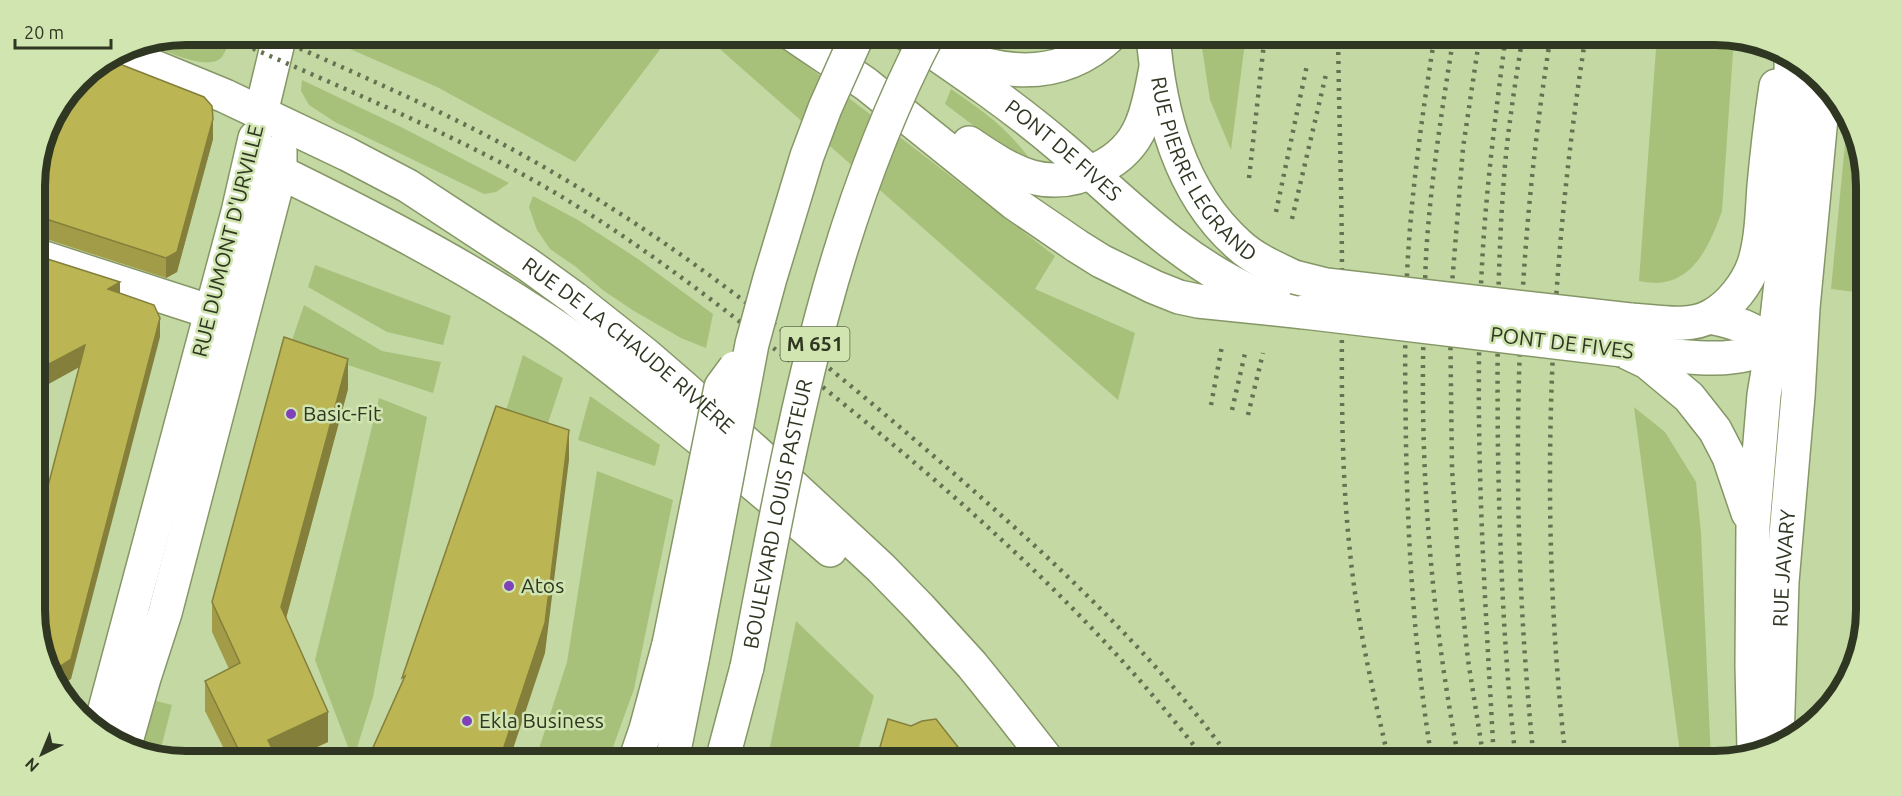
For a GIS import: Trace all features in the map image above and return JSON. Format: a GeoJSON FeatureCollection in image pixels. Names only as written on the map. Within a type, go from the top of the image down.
{"type":"FeatureCollection","features":[{"type":"Feature","properties":{"kind":"main road"},"geometry":{"type":"LineString","coordinates":[[261,113],[277,45]]}},
{"type":"Feature","properties":{"kind":"main road"},"geometry":{"type":"LineString","coordinates":[[808,45],[866,84],[1014,203],[1077,246],[1125,274],[1179,297],[1304,312]]}},
{"type":"Feature","properties":{"kind":"main road","name":"M 651"},"geometry":{"type":"LineString","coordinates":[[681,650],[721,387],[752,344],[807,156],[853,45]]}},
{"type":"Feature","properties":{"kind":"main road","name":"PONT DE FIVES"},"geometry":{"type":"LineString","coordinates":[[923,45],[982,86],[1060,146],[1172,245],[1215,273],[1279,304],[1304,312],[1626,335]]}},
{"type":"Feature","properties":{"kind":"main road","name":"BOULEVARD LOUIS PASTEUR"},"geometry":{"type":"LineString","coordinates":[[725,751],[747,667],[793,433],[829,289],[854,209],[882,133],[923,45]]}},
{"type":"Feature","properties":{"kind":"main road"},"geometry":{"type":"LineString","coordinates":[[935,45],[955,55],[1004,70],[1032,71],[1056,67],[1075,60],[1101,45]]}},
{"type":"Feature","properties":{"kind":"main road","name":"RUE PIERRE LEGRAND"},"geometry":{"type":"LineString","coordinates":[[1154,45],[1156,68],[1175,150],[1189,181],[1209,212],[1239,246],[1256,258],[1294,277]]}},
{"type":"Feature","properties":{"kind":"main road","name":"RUE DE LA CHAUDE RIVIÈRE"},"geometry":{"type":"LineString","coordinates":[[130,57],[225,96],[374,168],[408,186],[527,264],[646,355],[794,486],[921,608],[990,686],[1040,751]]}},
{"type":"Feature","properties":{"kind":"main road"},"geometry":{"type":"LineString","coordinates":[[1626,335],[1710,317],[1729,303],[1747,277],[1754,264],[1761,226],[1768,143],[1780,62]]}},
{"type":"Feature","properties":{"kind":"main road"},"geometry":{"type":"LineString","coordinates":[[866,84],[904,101],[1005,166],[1047,181],[1063,181],[1091,173],[1120,156],[1132,142],[1141,127],[1147,109],[1156,68]]}},
{"type":"Feature","properties":{"kind":"main road","name":"RUE JAVARY"},"geometry":{"type":"LineString","coordinates":[[1754,745],[1753,526],[1764,395],[1788,222],[1793,147],[1791,68]]}},
{"type":"Feature","properties":{"kind":"main road","name":"RUE JAVARY"},"geometry":{"type":"LineString","coordinates":[[1777,736],[1782,582],[1823,96]]}},
{"type":"Feature","properties":{"kind":"main road","name":"RUE DUMONT D'URVILLE"},"geometry":{"type":"LineString","coordinates":[[127,737],[165,613],[226,316],[251,158],[261,113]]}},
{"type":"Feature","properties":{"kind":"main road","name":"RUE DUMONT D'URVILLE"},"geometry":{"type":"LineString","coordinates":[[102,722],[226,316],[280,172],[279,141],[261,113]]}},
{"type":"Feature","properties":{"kind":"main road","name":"RUE DE LA CHAUDE RIVIÈRE"},"geometry":{"type":"LineString","coordinates":[[251,158],[388,225],[499,289],[582,346],[750,479],[874,591],[942,663],[991,720],[1014,751]]}},
{"type":"Feature","properties":{"kind":"main road"},"geometry":{"type":"LineString","coordinates":[[45,258],[226,316]]}},
{"type":"Feature","properties":{"kind":"main road","name":"PONT DE FIVES"},"geometry":{"type":"LineString","coordinates":[[1294,277],[1326,285],[1626,335],[1723,358],[1738,357],[1772,344],[1792,324],[1803,319]]}},
{"type":"Feature","properties":{"kind":"main road","name":"RUE JAVARY"},"geometry":{"type":"LineString","coordinates":[[1710,317],[1747,326],[1772,344],[1791,373],[1798,396]]}},
{"type":"Feature","properties":{"kind":"main road","name":"RUE JAVARY"},"geometry":{"type":"LineString","coordinates":[[1626,335],[1647,362],[1689,397],[1715,430],[1729,457],[1753,526]]}},
{"type":"Feature","properties":{"kind":"main road"},"geometry":{"type":"LineString","coordinates":[[638,751],[681,650]]}},
{"type":"Feature","properties":{"kind":"main road"},"geometry":{"type":"LineString","coordinates":[[673,751],[681,650]]}},
{"type":"Feature","properties":{"kind":"main road"},"geometry":{"type":"LineString","coordinates":[[743,751],[747,667]]}},
{"type":"Feature","properties":{"kind":"green space"},"geometry":{"type":"Polygon","coordinates":[[[219,45],[227,48],[222,57],[215,61],[196,61],[159,48],[219,45]]]}},
{"type":"Feature","properties":{"kind":"green space"},"geometry":{"type":"Polygon","coordinates":[[[341,45],[663,45],[575,162],[437,87],[341,45]]]}},
{"type":"Feature","properties":{"kind":"green space"},"geometry":{"type":"Polygon","coordinates":[[[715,45],[775,45],[798,59],[1055,256],[1035,289],[1135,333],[1118,400],[715,45]]]}},
{"type":"Feature","properties":{"kind":"green space"},"geometry":{"type":"Polygon","coordinates":[[[1202,45],[1245,45],[1231,150],[1210,100],[1202,45]]]}},
{"type":"Feature","properties":{"kind":"green space"},"geometry":{"type":"Polygon","coordinates":[[[1656,45],[1733,46],[1722,211],[1713,235],[1700,258],[1682,275],[1671,281],[1657,283],[1639,281],[1656,45]]]}},
{"type":"Feature","properties":{"kind":"green space"},"geometry":{"type":"Polygon","coordinates":[[[302,80],[401,127],[509,183],[496,192],[484,194],[335,122],[309,105],[301,91],[302,80]]]}},
{"type":"Feature","properties":{"kind":"green space"},"geometry":{"type":"Polygon","coordinates":[[[951,89],[994,120],[1030,159],[996,142],[945,104],[951,89]]]}},
{"type":"Feature","properties":{"kind":"green space"},"geometry":{"type":"Polygon","coordinates":[[[1846,135],[1855,168],[1856,292],[1831,289],[1846,135]]]}},
{"type":"Feature","properties":{"kind":"green space"},"geometry":{"type":"Polygon","coordinates":[[[533,196],[578,220],[638,259],[713,314],[706,348],[681,338],[634,311],[550,249],[537,230],[529,207],[533,196]]]}},
{"type":"Feature","properties":{"kind":"green space"},"geometry":{"type":"Polygon","coordinates":[[[315,265],[451,316],[443,345],[387,332],[308,287],[315,265]]]}},
{"type":"Feature","properties":{"kind":"green space"},"geometry":{"type":"Polygon","coordinates":[[[304,305],[382,351],[441,362],[433,393],[290,346],[304,305]]]}},
{"type":"Feature","properties":{"kind":"green space"},"geometry":{"type":"Polygon","coordinates":[[[523,355],[563,378],[546,429],[504,417],[523,355]]]}},
{"type":"Feature","properties":{"kind":"green space"},"geometry":{"type":"Polygon","coordinates":[[[590,396],[660,445],[655,466],[578,440],[590,396]]]}},
{"type":"Feature","properties":{"kind":"green space"},"geometry":{"type":"Polygon","coordinates":[[[379,398],[427,417],[373,697],[356,751],[350,751],[315,660],[379,398]]]}},
{"type":"Feature","properties":{"kind":"green space"},"geometry":{"type":"Polygon","coordinates":[[[1634,407],[1665,432],[1696,482],[1701,533],[1711,751],[1680,751],[1634,407]]]}},
{"type":"Feature","properties":{"kind":"green space"},"geometry":{"type":"Polygon","coordinates":[[[597,471],[673,500],[634,689],[612,751],[538,751],[567,662],[597,471]]]}},
{"type":"Feature","properties":{"kind":"green space"},"geometry":{"type":"Polygon","coordinates":[[[796,621],[874,696],[858,751],[769,751],[796,621]]]}},
{"type":"Feature","properties":{"kind":"green space"},"geometry":{"type":"Polygon","coordinates":[[[149,699],[172,705],[161,748],[138,743],[149,699]]]}},
{"type":"Feature","properties":{"kind":"building"},"geometry":{"type":"Polygon","coordinates":[[[118,63],[204,97],[212,106],[213,119],[177,252],[166,258],[45,219],[46,168],[56,132],[74,100],[86,86],[118,63]]]}},
{"type":"Feature","properties":{"kind":"building"},"geometry":{"type":"Polygon","coordinates":[[[45,258],[120,282],[108,289],[154,305],[160,318],[71,659],[58,668],[52,655],[45,619],[45,498],[85,345],[45,366],[45,258]]]}},
{"type":"Feature","properties":{"kind":"building"},"geometry":{"type":"Polygon","coordinates":[[[284,337],[348,359],[281,607],[328,712],[268,740],[273,751],[239,751],[205,681],[240,663],[212,602],[284,337]]]}},
{"type":"Feature","properties":{"kind":"building"},"geometry":{"type":"Polygon","coordinates":[[[496,406],[569,430],[545,623],[502,751],[371,751],[405,676],[402,678],[496,406]]]}},
{"type":"Feature","properties":{"kind":"building"},"geometry":{"type":"Polygon","coordinates":[[[888,719],[911,726],[922,721],[936,719],[961,751],[879,751],[888,719]]]}},
{"type":"Feature","properties":{"kind":"railway"},"geometry":{"type":"LineString","coordinates":[[245,45],[385,107],[507,166],[614,230],[679,276],[859,417],[966,507],[1068,603],[1162,706],[1198,751]]}},
{"type":"Feature","properties":{"kind":"railway"},"geometry":{"type":"LineString","coordinates":[[292,45],[413,99],[520,153],[607,205],[709,275],[808,351],[989,504],[1100,608],[1169,682],[1224,751]]}},
{"type":"Feature","properties":{"kind":"railway"},"geometry":{"type":"LineString","coordinates":[[1249,178],[1264,45]]}},
{"type":"Feature","properties":{"kind":"railway"},"geometry":{"type":"LineString","coordinates":[[1338,45],[1342,416],[1347,518],[1361,631],[1387,751]]}},
{"type":"Feature","properties":{"kind":"railway"},"geometry":{"type":"LineString","coordinates":[[1431,751],[1421,683],[1411,564],[1405,343],[1411,215],[1433,45]]}},
{"type":"Feature","properties":{"kind":"railway"},"geometry":{"type":"LineString","coordinates":[[1452,45],[1429,215],[1425,270],[1423,430],[1434,596],[1457,751]]}},
{"type":"Feature","properties":{"kind":"railway"},"geometry":{"type":"LineString","coordinates":[[1478,45],[1463,148],[1450,309],[1452,469],[1459,574],[1468,660],[1482,751]]}},
{"type":"Feature","properties":{"kind":"railway"},"geometry":{"type":"LineString","coordinates":[[1493,751],[1481,512],[1479,388],[1486,207],[1505,45]]}},
{"type":"Feature","properties":{"kind":"railway"},"geometry":{"type":"LineString","coordinates":[[1515,751],[1508,684],[1501,568],[1498,344],[1500,237],[1505,165],[1521,45]]}},
{"type":"Feature","properties":{"kind":"railway"},"geometry":{"type":"LineString","coordinates":[[1533,751],[1521,579],[1518,397],[1528,215],[1549,45]]}},
{"type":"Feature","properties":{"kind":"railway"},"geometry":{"type":"LineString","coordinates":[[1565,751],[1557,670],[1552,579],[1551,397],[1563,215],[1584,45]]}},
{"type":"Feature","properties":{"kind":"railway"},"geometry":{"type":"LineString","coordinates":[[1276,212],[1307,65]]}},
{"type":"Feature","properties":{"kind":"railway"},"geometry":{"type":"LineString","coordinates":[[1292,219],[1327,70]]}},
{"type":"Feature","properties":{"kind":"railway"},"geometry":{"type":"LineString","coordinates":[[1211,405],[1222,346]]}},
{"type":"Feature","properties":{"kind":"railway"},"geometry":{"type":"LineString","coordinates":[[1232,410],[1246,349]]}},
{"type":"Feature","properties":{"kind":"railway"},"geometry":{"type":"LineString","coordinates":[[1248,415],[1263,353]]}},
{"type":"Feature","properties":{"kind":"place","name":"Basic-Fit"},"geometry":{"type":"Point","coordinates":[291,414]}},
{"type":"Feature","properties":{"kind":"place","name":"Atos"},"geometry":{"type":"Point","coordinates":[509,586]}},
{"type":"Feature","properties":{"kind":"place","name":"Ekla Business"},"geometry":{"type":"Point","coordinates":[467,721]}}]}
